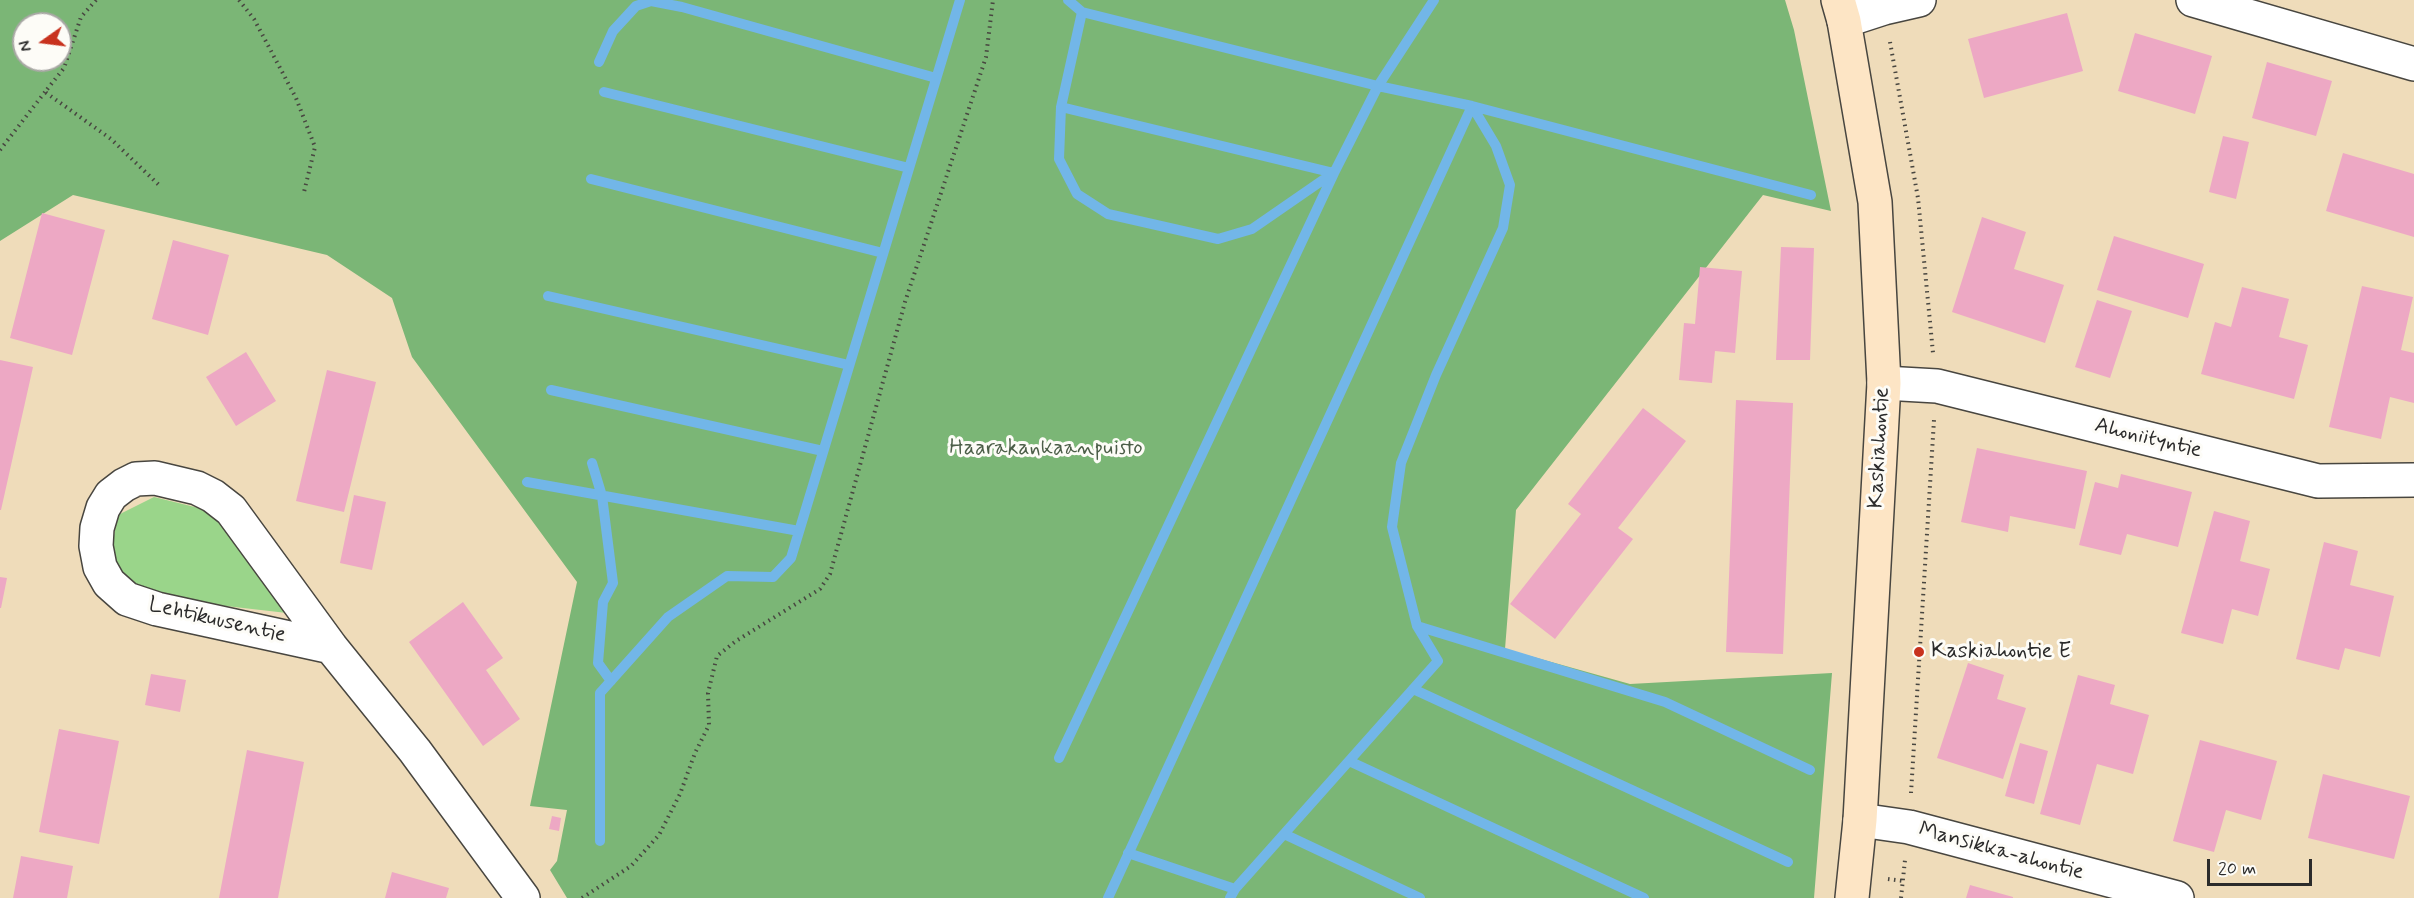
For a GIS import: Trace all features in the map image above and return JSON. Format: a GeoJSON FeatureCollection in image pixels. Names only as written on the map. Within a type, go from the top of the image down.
{"type":"FeatureCollection","features":[{"type":"Feature","properties":{"kind":"street"},"geometry":{"type":"LineString","coordinates":[[1841,10],[1884,8],[1919,0]]}},
{"type":"Feature","properties":{"kind":"street"},"geometry":{"type":"LineString","coordinates":[[2193,0],[2414,64]]}},
{"type":"Feature","properties":{"kind":"street","name":"Kaskiahontie"},"geometry":{"type":"LineString","coordinates":[[1841,10],[1875,202],[1884,383],[1860,820],[1852,898]]}},
{"type":"Feature","properties":{"kind":"street","name":"Ahoniityntie"},"geometry":{"type":"LineString","coordinates":[[1884,383],[1937,386],[2318,481],[2414,480]]}},
{"type":"Feature","properties":{"kind":"street","name":"Lehtikuusentie"},"geometry":{"type":"LineString","coordinates":[[331,648],[157,609],[127,599],[109,583],[100,567],[96,546],[97,528],[103,507],[111,495],[136,479],[154,478],[197,489],[213,496],[231,510],[331,648],[415,751],[523,898]]}},
{"type":"Feature","properties":{"kind":"street","name":"Mansikka-ahontie"},"geometry":{"type":"LineString","coordinates":[[1860,820],[1909,827],[2177,898]]}},
{"type":"Feature","properties":{"kind":"path"},"geometry":{"type":"LineString","coordinates":[[0,150],[64,68],[81,17],[96,0]]}},
{"type":"Feature","properties":{"kind":"path"},"geometry":{"type":"LineString","coordinates":[[238,0],[254,19],[296,98],[315,147],[304,192]]}},
{"type":"Feature","properties":{"kind":"path"},"geometry":{"type":"LineString","coordinates":[[582,898],[631,866],[659,835],[680,794],[695,753],[709,725],[708,693],[717,656],[736,640],[820,590],[830,574],[905,302],[986,57],[993,0]]}},
{"type":"Feature","properties":{"kind":"path"},"geometry":{"type":"LineString","coordinates":[[45,92],[111,139],[161,187]]}},
{"type":"Feature","properties":{"kind":"green space","name":"Haarakankaanpuisto"},"geometry":{"type":"Polygon","coordinates":[[[0,0],[1785,0],[1794,30],[1831,211],[1763,195],[1516,510],[1505,649],[1630,684],[1832,673],[1814,898],[567,898],[550,870],[557,861],[567,810],[530,806],[577,582],[412,357],[392,298],[327,255],[73,195],[0,241],[0,0]]]}},
{"type":"Feature","properties":{"kind":"green space"},"geometry":{"type":"Polygon","coordinates":[[[154,497],[211,511],[287,613],[182,601],[135,586],[109,561],[118,515],[154,497]]]}},
{"type":"Feature","properties":{"kind":"building"},"geometry":{"type":"Polygon","coordinates":[[[2067,13],[2083,71],[1984,98],[1968,39],[2067,13]]]}},
{"type":"Feature","properties":{"kind":"building"},"geometry":{"type":"Polygon","coordinates":[[[2135,33],[2212,56],[2195,114],[2118,91],[2135,33]]]}},
{"type":"Feature","properties":{"kind":"building"},"geometry":{"type":"Polygon","coordinates":[[[2267,62],[2332,81],[2316,136],[2252,118],[2267,62]]]}},
{"type":"Feature","properties":{"kind":"building"},"geometry":{"type":"Polygon","coordinates":[[[2223,136],[2249,142],[2236,199],[2209,192],[2223,136]]]}},
{"type":"Feature","properties":{"kind":"building"},"geometry":{"type":"Polygon","coordinates":[[[2343,153],[2414,174],[2414,237],[2326,211],[2343,153]]]}},
{"type":"Feature","properties":{"kind":"building"},"geometry":{"type":"Polygon","coordinates":[[[42,213],[105,230],[72,355],[10,338],[42,213]]]}},
{"type":"Feature","properties":{"kind":"building"},"geometry":{"type":"Polygon","coordinates":[[[1982,217],[2026,232],[2014,269],[2064,285],[2045,343],[1952,312],[1982,217]]]}},
{"type":"Feature","properties":{"kind":"building"},"geometry":{"type":"Polygon","coordinates":[[[2114,236],[2204,264],[2188,318],[2097,290],[2114,236]]]}},
{"type":"Feature","properties":{"kind":"building"},"geometry":{"type":"Polygon","coordinates":[[[173,240],[229,255],[208,335],[152,319],[173,240]]]}},
{"type":"Feature","properties":{"kind":"building"},"geometry":{"type":"Polygon","coordinates":[[[1781,247],[1814,248],[1810,360],[1776,360],[1781,247]]]}},
{"type":"Feature","properties":{"kind":"building"},"geometry":{"type":"Polygon","coordinates":[[[1700,267],[1742,271],[1735,353],[1715,351],[1712,383],[1679,380],[1684,323],[1695,324],[1700,267]]]}},
{"type":"Feature","properties":{"kind":"building"},"geometry":{"type":"Polygon","coordinates":[[[2362,286],[2413,297],[2401,350],[2414,353],[2414,403],[2390,397],[2381,439],[2329,427],[2362,286]]]}},
{"type":"Feature","properties":{"kind":"building"},"geometry":{"type":"Polygon","coordinates":[[[2242,287],[2289,299],[2279,337],[2308,345],[2294,399],[2201,374],[2215,322],[2231,327],[2242,287]]]}},
{"type":"Feature","properties":{"kind":"building"},"geometry":{"type":"Polygon","coordinates":[[[2097,300],[2132,311],[2110,378],[2075,367],[2097,300]]]}},
{"type":"Feature","properties":{"kind":"building"},"geometry":{"type":"Polygon","coordinates":[[[246,352],[276,401],[236,426],[206,377],[246,352]]]}},
{"type":"Feature","properties":{"kind":"building"},"geometry":{"type":"Polygon","coordinates":[[[0,360],[33,367],[1,510],[0,510],[0,360]]]}},
{"type":"Feature","properties":{"kind":"building"},"geometry":{"type":"Polygon","coordinates":[[[327,370],[376,382],[344,512],[296,501],[327,370]]]}},
{"type":"Feature","properties":{"kind":"building"},"geometry":{"type":"Polygon","coordinates":[[[1736,400],[1793,403],[1783,654],[1726,652],[1736,400]]]}},
{"type":"Feature","properties":{"kind":"building"},"geometry":{"type":"Polygon","coordinates":[[[1643,408],[1686,441],[1618,528],[1633,539],[1555,639],[1510,604],[1581,514],[1568,504],[1643,408]]]}},
{"type":"Feature","properties":{"kind":"building"},"geometry":{"type":"Polygon","coordinates":[[[1977,448],[2087,471],[2075,529],[2010,516],[2008,532],[1961,522],[1977,448]]]}},
{"type":"Feature","properties":{"kind":"building"},"geometry":{"type":"Polygon","coordinates":[[[2121,474],[2192,492],[2178,547],[2127,534],[2121,555],[2079,545],[2095,482],[2118,488],[2121,474]]]}},
{"type":"Feature","properties":{"kind":"building"},"geometry":{"type":"Polygon","coordinates":[[[354,495],[386,502],[372,570],[340,563],[354,495]]]}},
{"type":"Feature","properties":{"kind":"building"},"geometry":{"type":"Polygon","coordinates":[[[2214,511],[2250,521],[2240,561],[2270,569],[2258,616],[2232,609],[2223,644],[2181,633],[2214,511]]]}},
{"type":"Feature","properties":{"kind":"building"},"geometry":{"type":"Polygon","coordinates":[[[2324,542],[2358,551],[2350,585],[2394,596],[2380,657],[2345,648],[2339,670],[2296,659],[2324,542]]]}},
{"type":"Feature","properties":{"kind":"building"},"geometry":{"type":"Polygon","coordinates":[[[0,577],[7,578],[1,608],[0,608],[0,577]]]}},
{"type":"Feature","properties":{"kind":"building"},"geometry":{"type":"Polygon","coordinates":[[[463,602],[503,658],[486,670],[520,719],[483,746],[409,642],[463,602]]]}},
{"type":"Feature","properties":{"kind":"building"},"geometry":{"type":"Polygon","coordinates":[[[1968,663],[2004,675],[1997,699],[2026,708],[2003,779],[1937,758],[1968,663]]]}},
{"type":"Feature","properties":{"kind":"building"},"geometry":{"type":"Polygon","coordinates":[[[151,674],[186,680],[180,712],[145,705],[151,674]]]}},
{"type":"Feature","properties":{"kind":"building"},"geometry":{"type":"Polygon","coordinates":[[[2078,675],[2115,685],[2110,704],[2149,715],[2133,774],[2097,764],[2080,825],[2040,814],[2078,675]]]}},
{"type":"Feature","properties":{"kind":"building"},"geometry":{"type":"Polygon","coordinates":[[[59,729],[119,741],[99,844],[39,832],[59,729]]]}},
{"type":"Feature","properties":{"kind":"building"},"geometry":{"type":"Polygon","coordinates":[[[2200,740],[2277,761],[2261,820],[2226,810],[2214,852],[2173,841],[2200,740]]]}},
{"type":"Feature","properties":{"kind":"building"},"geometry":{"type":"Polygon","coordinates":[[[2020,743],[2048,751],[2034,804],[2005,796],[2020,743]]]}},
{"type":"Feature","properties":{"kind":"building"},"geometry":{"type":"Polygon","coordinates":[[[247,750],[304,762],[278,898],[219,898],[247,750]]]}},
{"type":"Feature","properties":{"kind":"building"},"geometry":{"type":"Polygon","coordinates":[[[2323,774],[2410,796],[2394,859],[2308,838],[2323,774]]]}},
{"type":"Feature","properties":{"kind":"building"},"geometry":{"type":"Polygon","coordinates":[[[552,816],[561,818],[559,831],[549,829],[552,816]]]}},
{"type":"Feature","properties":{"kind":"building"},"geometry":{"type":"Polygon","coordinates":[[[21,856],[73,866],[67,898],[13,898],[21,856]]]}},
{"type":"Feature","properties":{"kind":"building"},"geometry":{"type":"Polygon","coordinates":[[[392,872],[449,888],[446,898],[385,898],[392,872]]]}},
{"type":"Feature","properties":{"kind":"building"},"geometry":{"type":"Polygon","coordinates":[[[1970,885],[2013,897],[2013,898],[1966,898],[1970,885]]]}},
{"type":"Feature","properties":{"kind":"waterway"},"geometry":{"type":"LineString","coordinates":[[600,841],[600,693],[668,617],[727,576],[773,577],[791,558],[960,0]]}},
{"type":"Feature","properties":{"kind":"waterway"},"geometry":{"type":"LineString","coordinates":[[1068,0],[1082,12],[1378,86],[1472,106],[1811,195]]}},
{"type":"Feature","properties":{"kind":"waterway"},"geometry":{"type":"LineString","coordinates":[[1059,758],[1334,173],[1378,86],[1434,0]]}},
{"type":"Feature","properties":{"kind":"waterway"},"geometry":{"type":"LineString","coordinates":[[599,62],[613,31],[636,6],[651,1],[682,7],[936,78]]}},
{"type":"Feature","properties":{"kind":"waterway"},"geometry":{"type":"LineString","coordinates":[[1082,12],[1061,107],[1059,159],[1077,194],[1108,214],[1218,239],[1252,229],[1333,173]]}},
{"type":"Feature","properties":{"kind":"waterway"},"geometry":{"type":"LineString","coordinates":[[604,92],[909,168]]}},
{"type":"Feature","properties":{"kind":"waterway"},"geometry":{"type":"LineString","coordinates":[[1108,898],[1472,106]]}},
{"type":"Feature","properties":{"kind":"waterway"},"geometry":{"type":"LineString","coordinates":[[1230,898],[1235,889],[1438,661],[1417,626],[1392,527],[1401,463],[1436,375],[1503,228],[1510,185],[1496,146],[1472,106]]}},
{"type":"Feature","properties":{"kind":"waterway"},"geometry":{"type":"LineString","coordinates":[[1061,107],[1334,173]]}},
{"type":"Feature","properties":{"kind":"waterway"},"geometry":{"type":"LineString","coordinates":[[591,179],[883,253]]}},
{"type":"Feature","properties":{"kind":"waterway"},"geometry":{"type":"LineString","coordinates":[[548,296],[849,365]]}},
{"type":"Feature","properties":{"kind":"waterway"},"geometry":{"type":"LineString","coordinates":[[551,390],[823,451]]}},
{"type":"Feature","properties":{"kind":"waterway"},"geometry":{"type":"LineString","coordinates":[[592,463],[602,496],[613,583],[603,602],[598,663],[611,681]]}},
{"type":"Feature","properties":{"kind":"waterway"},"geometry":{"type":"LineString","coordinates":[[527,482],[799,531]]}},
{"type":"Feature","properties":{"kind":"waterway"},"geometry":{"type":"LineString","coordinates":[[1417,626],[1665,702],[1810,770]]}},
{"type":"Feature","properties":{"kind":"waterway"},"geometry":{"type":"LineString","coordinates":[[1413,689],[1788,862]]}},
{"type":"Feature","properties":{"kind":"waterway"},"geometry":{"type":"LineString","coordinates":[[1349,761],[1644,898]]}},
{"type":"Feature","properties":{"kind":"waterway"},"geometry":{"type":"LineString","coordinates":[[1284,834],[1420,898]]}},
{"type":"Feature","properties":{"kind":"waterway"},"geometry":{"type":"LineString","coordinates":[[1128,853],[1235,889]]}},
{"type":"Feature","properties":{"kind":"place","name":"Kaskiahontie E"},"geometry":{"type":"Point","coordinates":[1919,652]}}]}
